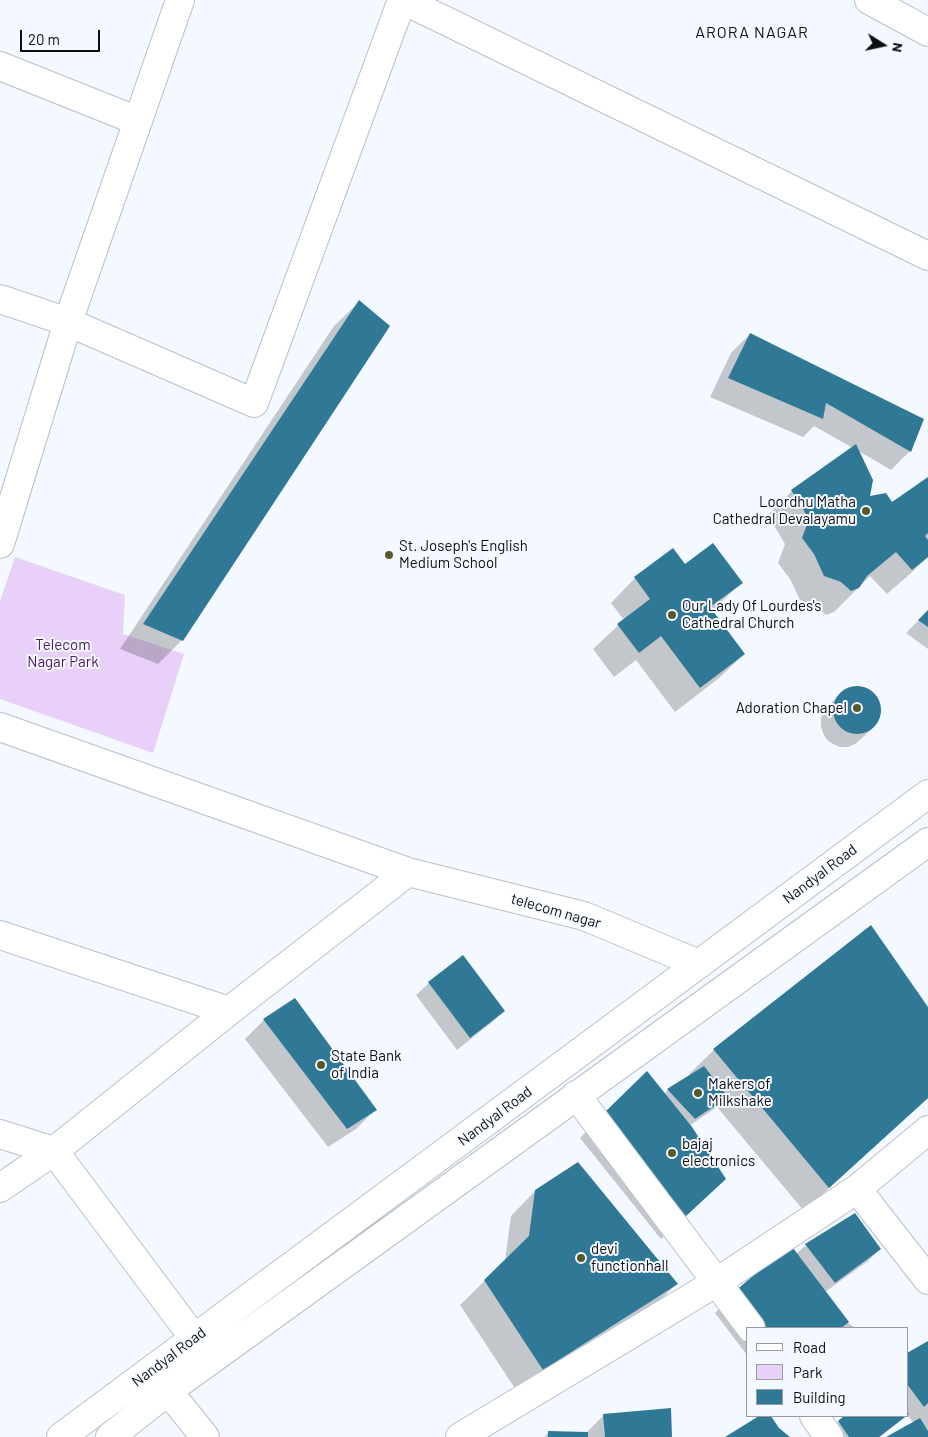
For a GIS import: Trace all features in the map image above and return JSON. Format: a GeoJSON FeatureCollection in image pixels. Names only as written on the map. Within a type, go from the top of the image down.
{"type":"FeatureCollection","features":[{"type":"Feature","properties":{"kind":"street"},"geometry":{"type":"LineString","coordinates":[[0,544],[4,515],[68,322],[180,0]]}},
{"type":"Feature","properties":{"kind":"street"},"geometry":{"type":"LineString","coordinates":[[0,299],[68,322],[254,402],[403,0],[928,256]]}},
{"type":"Feature","properties":{"kind":"street"},"geometry":{"type":"LineString","coordinates":[[869,0],[928,32]]}},
{"type":"Feature","properties":{"kind":"street"},"geometry":{"type":"LineString","coordinates":[[0,66],[138,121]]}},
{"type":"Feature","properties":{"kind":"street","name":"telecom nagar"},"geometry":{"type":"LineString","coordinates":[[0,727],[408,872],[584,916],[699,964]]}},
{"type":"Feature","properties":{"kind":"street","name":"Nandyal Road"},"geometry":{"type":"LineString","coordinates":[[61,1437],[928,794]]}},
{"type":"Feature","properties":{"kind":"street","name":"Nandyal Road"},"geometry":{"type":"LineString","coordinates":[[110,1437],[168,1391],[928,842]]}},
{"type":"Feature","properties":{"kind":"street"},"geometry":{"type":"LineString","coordinates":[[0,1188],[54,1152],[229,1011],[408,872]]}},
{"type":"Feature","properties":{"kind":"street"},"geometry":{"type":"LineString","coordinates":[[0,934],[229,1011]]}},
{"type":"Feature","properties":{"kind":"street"},"geometry":{"type":"LineString","coordinates":[[576,1096],[749,1327]]}},
{"type":"Feature","properties":{"kind":"street"},"geometry":{"type":"LineString","coordinates":[[460,1437],[717,1282],[857,1189],[928,1130]]}},
{"type":"Feature","properties":{"kind":"street"},"geometry":{"type":"LineString","coordinates":[[0,1134],[54,1152],[194,1338]]}},
{"type":"Feature","properties":{"kind":"street"},"geometry":{"type":"LineString","coordinates":[[857,1189],[928,1280]]}},
{"type":"Feature","properties":{"kind":"street"},"geometry":{"type":"LineString","coordinates":[[168,1391],[205,1437]]}},
{"type":"Feature","properties":{"kind":"street"},"geometry":{"type":"LineString","coordinates":[[815,1417],[829,1437]]}},
{"type":"Feature","properties":{"kind":"green space","name":"Telecom Nagar Park"},"geometry":{"type":"Polygon","coordinates":[[[15,557],[125,595],[123,634],[184,654],[153,753],[0,699],[0,601],[15,557]]]}},
{"type":"Feature","properties":{"kind":"building"},"geometry":{"type":"Polygon","coordinates":[[[359,300],[390,326],[183,641],[143,624],[359,300]]]}},
{"type":"Feature","properties":{"kind":"building"},"geometry":{"type":"Polygon","coordinates":[[[750,333],[924,419],[911,452],[826,403],[823,419],[728,378],[750,333]]]}},
{"type":"Feature","properties":{"kind":"building","name":"Loordhu Matha Cathedral Devalayamu"},"geometry":{"type":"Polygon","coordinates":[[[856,444],[873,480],[870,496],[886,493],[892,502],[928,477],[928,533],[925,536],[928,540],[928,557],[912,570],[896,552],[867,576],[859,588],[851,591],[841,582],[824,576],[814,554],[802,538],[809,519],[791,490],[856,444]]]}},
{"type":"Feature","properties":{"kind":"building","name":"Our Lady Of Lourdes's Cathedral Church"},"geometry":{"type":"Polygon","coordinates":[[[713,543],[743,583],[710,607],[745,654],[700,688],[661,636],[639,653],[617,624],[650,599],[634,577],[673,548],[685,564],[713,543]]]}},
{"type":"Feature","properties":{"kind":"building"},"geometry":{"type":"Polygon","coordinates":[[[928,610],[928,627],[918,620],[928,610]]]}},
{"type":"Feature","properties":{"kind":"building","name":"Adoration Chapel"},"geometry":{"type":"Polygon","coordinates":[[[852,686],[862,686],[871,690],[877,696],[880,701],[880,719],[871,730],[862,734],[852,734],[843,730],[837,724],[833,715],[833,705],[837,696],[843,690],[852,686]]]}},
{"type":"Feature","properties":{"kind":"building"},"geometry":{"type":"Polygon","coordinates":[[[871,925],[928,1007],[928,1098],[829,1188],[713,1049],[871,925]]]}},
{"type":"Feature","properties":{"kind":"building"},"geometry":{"type":"Polygon","coordinates":[[[463,955],[505,1011],[470,1038],[428,982],[463,955]]]}},
{"type":"Feature","properties":{"kind":"building","name":"State Bank of India"},"geometry":{"type":"Polygon","coordinates":[[[295,998],[377,1110],[347,1129],[263,1019],[295,998]]]}},
{"type":"Feature","properties":{"kind":"building","name":"Makers of Milkshake"},"geometry":{"type":"Polygon","coordinates":[[[704,1066],[728,1097],[695,1119],[667,1089],[704,1066]]]}},
{"type":"Feature","properties":{"kind":"building","name":"bajaj electronics"},"geometry":{"type":"Polygon","coordinates":[[[647,1071],[692,1127],[726,1179],[686,1216],[604,1113],[647,1071]]]}},
{"type":"Feature","properties":{"kind":"building","name":"devi functionhall"},"geometry":{"type":"Polygon","coordinates":[[[578,1162],[678,1284],[543,1370],[484,1280],[529,1236],[535,1190],[578,1162]]]}},
{"type":"Feature","properties":{"kind":"building"},"geometry":{"type":"Polygon","coordinates":[[[855,1213],[881,1249],[835,1283],[805,1244],[855,1213]]]}},
{"type":"Feature","properties":{"kind":"building"},"geometry":{"type":"Polygon","coordinates":[[[790,1244],[849,1322],[842,1327],[759,1327],[733,1293],[790,1244]]]}},
{"type":"Feature","properties":{"kind":"building"},"geometry":{"type":"Polygon","coordinates":[[[928,1341],[928,1403],[924,1407],[908,1385],[908,1352],[928,1341]]]}},
{"type":"Feature","properties":{"kind":"building"},"geometry":{"type":"Polygon","coordinates":[[[671,1408],[672,1437],[605,1437],[603,1414],[671,1408]]]}},
{"type":"Feature","properties":{"kind":"building"},"geometry":{"type":"Polygon","coordinates":[[[757,1417],[772,1417],[779,1428],[790,1437],[725,1437],[757,1417]]]}},
{"type":"Feature","properties":{"kind":"building"},"geometry":{"type":"Polygon","coordinates":[[[843,1417],[905,1417],[879,1437],[849,1437],[838,1421],[843,1417]]]}},
{"type":"Feature","properties":{"kind":"building"},"geometry":{"type":"Polygon","coordinates":[[[920,1418],[928,1431],[928,1437],[886,1437],[920,1418]]]}},
{"type":"Feature","properties":{"kind":"building"},"geometry":{"type":"Polygon","coordinates":[[[548,1431],[588,1432],[588,1437],[548,1437],[548,1431]]]}},
{"type":"Feature","properties":{"kind":"place","name":"Loordhu Matha Cathedral Devalayamu"},"geometry":{"type":"Point","coordinates":[866,511]}},
{"type":"Feature","properties":{"kind":"place","name":"St. Joseph's English Medium School"},"geometry":{"type":"Point","coordinates":[389,555]}},
{"type":"Feature","properties":{"kind":"place","name":"Our Lady Of Lourdes's Cathedral Church"},"geometry":{"type":"Point","coordinates":[672,615]}},
{"type":"Feature","properties":{"kind":"place","name":"Adoration Chapel"},"geometry":{"type":"Point","coordinates":[857,708]}},
{"type":"Feature","properties":{"kind":"place","name":"State Bank of India"},"geometry":{"type":"Point","coordinates":[321,1065]}},
{"type":"Feature","properties":{"kind":"place","name":"Makers of Milkshake"},"geometry":{"type":"Point","coordinates":[698,1093]}},
{"type":"Feature","properties":{"kind":"place","name":"bajaj electronics"},"geometry":{"type":"Point","coordinates":[672,1153]}},
{"type":"Feature","properties":{"kind":"place","name":"devi functionhall"},"geometry":{"type":"Point","coordinates":[581,1258]}},
{"type":"Feature","properties":{"kind":"district","name":"ARORA NAGAR"},"geometry":{"type":"Point","coordinates":[752,33]}}]}
